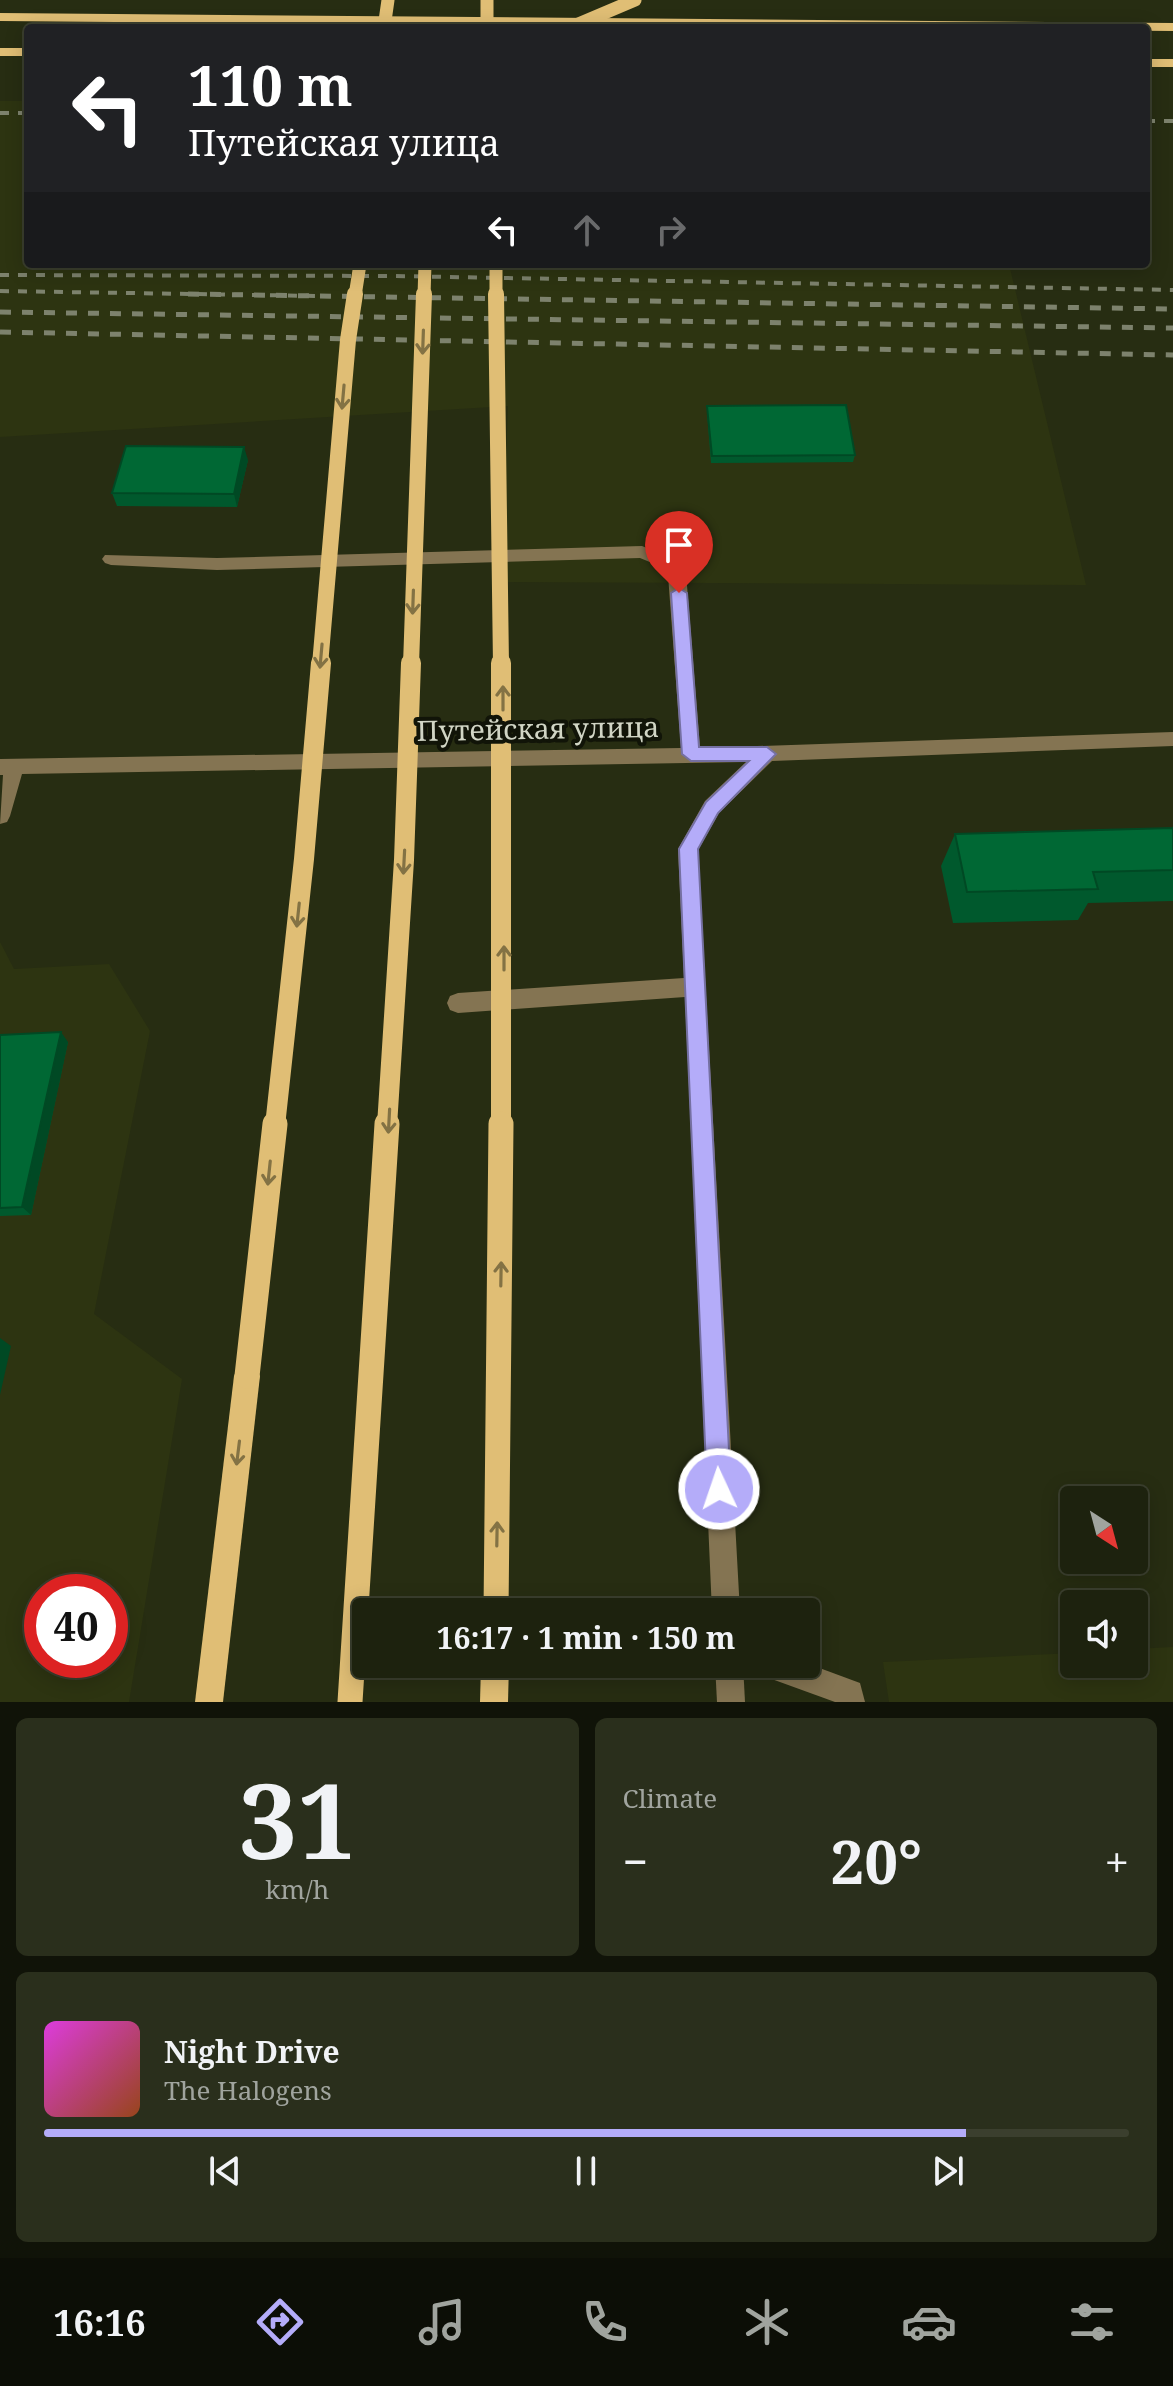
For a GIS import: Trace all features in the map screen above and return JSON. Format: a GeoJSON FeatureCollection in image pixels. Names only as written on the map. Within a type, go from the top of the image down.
{"type":"FeatureCollection","features":[{"type":"Feature","properties":{"kind":"main road"},"geometry":{"type":"LineString","coordinates":[[385,24],[388,0]]}},
{"type":"Feature","properties":{"kind":"main road"},"geometry":{"type":"LineString","coordinates":[[487,0],[487,24]]}},
{"type":"Feature","properties":{"kind":"main road"},"geometry":{"type":"LineString","coordinates":[[578,24],[635,0]]}},
{"type":"Feature","properties":{"kind":"main road"},"geometry":{"type":"LineString","coordinates":[[0,17],[821,24]]}},
{"type":"Feature","properties":{"kind":"main road"},"geometry":{"type":"LineString","coordinates":[[1150,27],[1173,27]]}},
{"type":"Feature","properties":{"kind":"main road"},"geometry":{"type":"LineString","coordinates":[[0,52],[24,52]]}},
{"type":"Feature","properties":{"kind":"main road"},"geometry":{"type":"LineString","coordinates":[[1150,63],[1173,63]]}},
{"type":"Feature","properties":{"kind":"main road"},"geometry":{"type":"LineString","coordinates":[[209,1702],[304,859],[348,340],[359,268]]}},
{"type":"Feature","properties":{"kind":"main road"},"geometry":{"type":"LineString","coordinates":[[350,1702],[403,876],[425,268]]}},
{"type":"Feature","properties":{"kind":"main road"},"geometry":{"type":"LineString","coordinates":[[496,268],[504,856],[496,1598]]}},
{"type":"Feature","properties":{"kind":"main road"},"geometry":{"type":"LineString","coordinates":[[494,1702],[495,1678]]}},
{"type":"Feature","properties":{"kind":"street"},"geometry":{"type":"LineString","coordinates":[[111,559],[217,564],[642,552],[668,563],[677,573],[691,754]]}},
{"type":"Feature","properties":{"kind":"street","name":"Путейская улица"},"geometry":{"type":"LineString","coordinates":[[7,767],[767,754],[1173,739]]}},
{"type":"Feature","properties":{"kind":"street"},"geometry":{"type":"LineString","coordinates":[[725,1598],[688,849],[712,807],[767,754]]}},
{"type":"Feature","properties":{"kind":"street"},"geometry":{"type":"LineString","coordinates":[[0,816],[7,767]]}},
{"type":"Feature","properties":{"kind":"street"},"geometry":{"type":"LineString","coordinates":[[458,1003],[695,987]]}},
{"type":"Feature","properties":{"kind":"street"},"geometry":{"type":"LineString","coordinates":[[730,1678],[731,1702]]}},
{"type":"Feature","properties":{"kind":"street"},"geometry":{"type":"LineString","coordinates":[[808,1678],[850,1693],[851,1702]]}},
{"type":"Feature","properties":{"kind":"shaded area"},"geometry":{"type":"Polygon","coordinates":[[[0,101],[24,101],[24,268],[1010,268],[1086,585],[501,582],[508,406],[0,437],[0,101]]]}},
{"type":"Feature","properties":{"kind":"shaded area"},"geometry":{"type":"Polygon","coordinates":[[[0,942],[14,969],[109,964],[150,1031],[94,1314],[182,1379],[129,1702],[0,1702],[0,942]]]}},
{"type":"Feature","properties":{"kind":"shaded area"},"geometry":{"type":"Polygon","coordinates":[[[1173,1647],[1173,1702],[889,1702],[883,1662],[1060,1654],[1060,1678],[1148,1678],[1148,1648],[1173,1647]]]}},
{"type":"Feature","properties":{"kind":"building"},"geometry":{"type":"Polygon","coordinates":[[[846,405],[855,455],[712,456],[707,406],[846,405]]]}},
{"type":"Feature","properties":{"kind":"building"},"geometry":{"type":"Polygon","coordinates":[[[126,446],[244,447],[234,494],[112,493],[126,446]]]}},
{"type":"Feature","properties":{"kind":"building"},"geometry":{"type":"Polygon","coordinates":[[[1173,828],[1173,870],[1093,872],[1098,889],[967,892],[955,834],[1173,828]]]}},
{"type":"Feature","properties":{"kind":"building"},"geometry":{"type":"Polygon","coordinates":[[[61,1032],[22,1207],[0,1208],[0,1035],[61,1032]]]}},
{"type":"Feature","properties":{"kind":"railway"},"geometry":{"type":"LineString","coordinates":[[0,113],[24,113]]}},
{"type":"Feature","properties":{"kind":"railway"},"geometry":{"type":"LineString","coordinates":[[1150,121],[1173,121]]}},
{"type":"Feature","properties":{"kind":"railway"},"geometry":{"type":"LineString","coordinates":[[0,275],[394,276],[1173,290]]}},
{"type":"Feature","properties":{"kind":"railway"},"geometry":{"type":"LineString","coordinates":[[0,291],[308,296]]}},
{"type":"Feature","properties":{"kind":"railway"},"geometry":{"type":"LineString","coordinates":[[188,294],[308,296]]}},
{"type":"Feature","properties":{"kind":"railway"},"geometry":{"type":"LineString","coordinates":[[308,296],[1173,309]]}},
{"type":"Feature","properties":{"kind":"railway"},"geometry":{"type":"LineString","coordinates":[[308,296],[319,296]]}},
{"type":"Feature","properties":{"kind":"railway"},"geometry":{"type":"LineString","coordinates":[[0,312],[1173,328]]}},
{"type":"Feature","properties":{"kind":"railway"},"geometry":{"type":"LineString","coordinates":[[0,332],[1173,355]]}},
{"type":"Feature","properties":{"kind":"route"},"geometry":{"type":"LineString","coordinates":[[679,593],[691,754],[767,754],[712,807],[688,849],[719,1489]]}}]}
